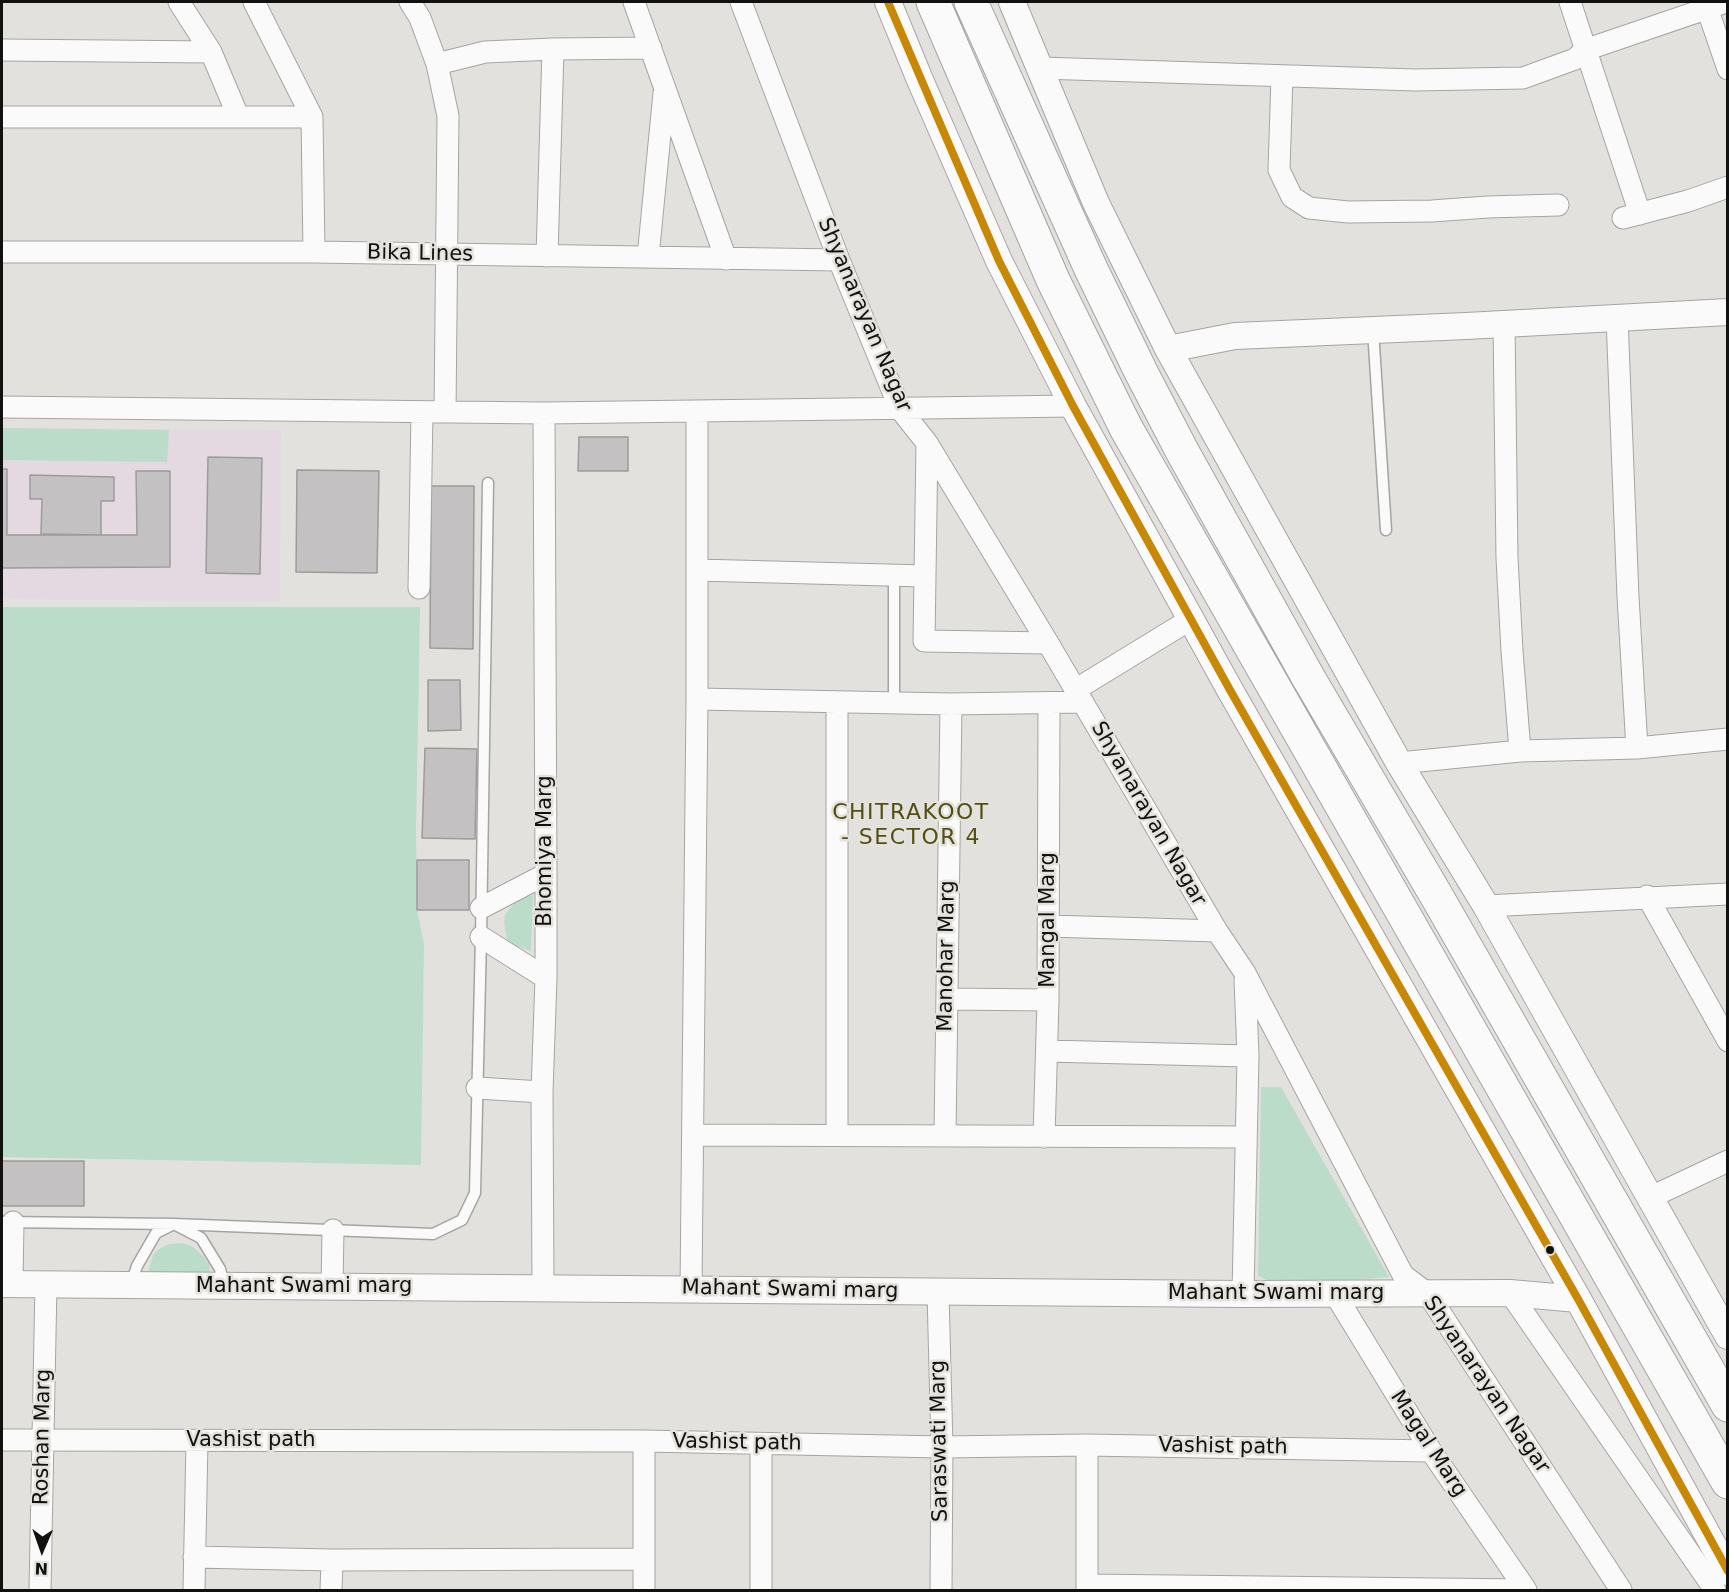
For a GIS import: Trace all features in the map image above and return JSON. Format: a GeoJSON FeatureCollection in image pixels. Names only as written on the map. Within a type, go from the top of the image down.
{"type":"FeatureCollection","features":[{"type":"Feature","properties":{"kind":"highway"},"geometry":{"type":"LineString","coordinates":[[933,2],[1053,280],[1126,428],[1728,1482]]}},
{"type":"Feature","properties":{"kind":"highway"},"geometry":{"type":"LineString","coordinates":[[971,2],[1091,269],[1182,451],[1308,677],[1442,905],[1728,1405]]}},
{"type":"Feature","properties":{"kind":"street"},"geometry":{"type":"LineString","coordinates":[[179,2],[210,52],[238,116]]}},
{"type":"Feature","properties":{"kind":"street"},"geometry":{"type":"LineString","coordinates":[[254,2],[312,117],[314,252]]}},
{"type":"Feature","properties":{"kind":"street"},"geometry":{"type":"LineString","coordinates":[[410,2],[420,18],[437,64],[448,116],[445,412]]}},
{"type":"Feature","properties":{"kind":"street"},"geometry":{"type":"LineString","coordinates":[[634,2],[726,259]]}},
{"type":"Feature","properties":{"kind":"street","name":"Shyanarayan Nagar"},"geometry":{"type":"LineString","coordinates":[[741,2],[839,260],[900,409],[927,443],[1048,643],[1217,931],[1245,973],[1403,1275],[1428,1294],[1621,1590]]}},
{"type":"Feature","properties":{"kind":"street"},"geometry":{"type":"LineString","coordinates":[[888,2],[999,261],[1073,406],[1191,619],[1578,1299],[1728,1572]]}},
{"type":"Feature","properties":{"kind":"street"},"geometry":{"type":"LineString","coordinates":[[1012,2],[1096,203],[1168,349],[1399,763],[1486,906],[1728,1336]]}},
{"type":"Feature","properties":{"kind":"street"},"geometry":{"type":"LineString","coordinates":[[1570,2],[1631,216],[1688,201],[1728,187]]}},
{"type":"Feature","properties":{"kind":"street"},"geometry":{"type":"LineString","coordinates":[[1041,68],[1415,80],[1523,78],[1575,59],[1585,50],[1713,3],[1728,69]]}},
{"type":"Feature","properties":{"kind":"street"},"geometry":{"type":"LineString","coordinates":[[437,64],[485,52],[651,48]]}},
{"type":"Feature","properties":{"kind":"street"},"geometry":{"type":"LineString","coordinates":[[547,256],[553,49]]}},
{"type":"Feature","properties":{"kind":"street"},"geometry":{"type":"LineString","coordinates":[[2,50],[210,52]]}},
{"type":"Feature","properties":{"kind":"street"},"geometry":{"type":"LineString","coordinates":[[1282,76],[1279,170],[1292,197],[1310,208],[1348,212],[1432,211],[1558,205]]}},
{"type":"Feature","properties":{"kind":"street"},"geometry":{"type":"LineString","coordinates":[[648,257],[664,85]]}},
{"type":"Feature","properties":{"kind":"street"},"geometry":{"type":"LineString","coordinates":[[2,117],[312,117]]}},
{"type":"Feature","properties":{"kind":"street","name":"Bika Lines"},"geometry":{"type":"LineString","coordinates":[[2,252],[314,252],[839,260]]}},
{"type":"Feature","properties":{"kind":"street"},"geometry":{"type":"LineString","coordinates":[[1168,349],[1234,336],[1728,312]]}},
{"type":"Feature","properties":{"kind":"street"},"geometry":{"type":"LineString","coordinates":[[1617,318],[1637,748]]}},
{"type":"Feature","properties":{"kind":"street"},"geometry":{"type":"LineString","coordinates":[[1504,324],[1507,558],[1520,751]]}},
{"type":"Feature","properties":{"kind":"street"},"geometry":{"type":"LineString","coordinates":[[2,407],[544,413],[1073,406]]}},
{"type":"Feature","properties":{"kind":"street"},"geometry":{"type":"LineString","coordinates":[[692,1289],[698,699],[697,411]]}},
{"type":"Feature","properties":{"kind":"street"},"geometry":{"type":"LineString","coordinates":[[419,588],[422,412]]}},
{"type":"Feature","properties":{"kind":"street","name":"Bhomiya Marg"},"geometry":{"type":"LineString","coordinates":[[543,1288],[542,1092],[546,978],[544,413]]}},
{"type":"Feature","properties":{"kind":"street"},"geometry":{"type":"LineString","coordinates":[[927,443],[924,641],[1048,643]]}},
{"type":"Feature","properties":{"kind":"street"},"geometry":{"type":"LineString","coordinates":[[697,570],[925,576]]}},
{"type":"Feature","properties":{"kind":"street"},"geometry":{"type":"LineString","coordinates":[[698,699],[894,704],[1049,703],[1079,696],[1191,619]]}},
{"type":"Feature","properties":{"kind":"street"},"geometry":{"type":"LineString","coordinates":[[837,702],[837,1136]]}},
{"type":"Feature","properties":{"kind":"street","name":"Mangal Marg"},"geometry":{"type":"LineString","coordinates":[[1044,1137],[1049,926],[1049,703]]}},
{"type":"Feature","properties":{"kind":"street","name":"Manohar Marg"},"geometry":{"type":"LineString","coordinates":[[945,1136],[951,704]]}},
{"type":"Feature","properties":{"kind":"street"},"geometry":{"type":"LineString","coordinates":[[1399,763],[1520,751],[1637,748],[1728,739]]}},
{"type":"Feature","properties":{"kind":"street"},"geometry":{"type":"LineString","coordinates":[[481,908],[546,874]]}},
{"type":"Feature","properties":{"kind":"street"},"geometry":{"type":"LineString","coordinates":[[1486,906],[1647,896],[1728,894]]}},
{"type":"Feature","properties":{"kind":"street"},"geometry":{"type":"LineString","coordinates":[[1647,896],[1728,1041]]}},
{"type":"Feature","properties":{"kind":"street"},"geometry":{"type":"LineString","coordinates":[[1049,926],[1217,931]]}},
{"type":"Feature","properties":{"kind":"street"},"geometry":{"type":"LineString","coordinates":[[481,938],[546,978]]}},
{"type":"Feature","properties":{"kind":"street"},"geometry":{"type":"LineString","coordinates":[[1243,1294],[1248,1056],[1245,973]]}},
{"type":"Feature","properties":{"kind":"street"},"geometry":{"type":"LineString","coordinates":[[947,999],[1048,1000]]}},
{"type":"Feature","properties":{"kind":"street"},"geometry":{"type":"LineString","coordinates":[[1047,1051],[1248,1056]]}},
{"type":"Feature","properties":{"kind":"street"},"geometry":{"type":"LineString","coordinates":[[477,1088],[542,1092]]}},
{"type":"Feature","properties":{"kind":"street"},"geometry":{"type":"LineString","coordinates":[[694,1135],[1246,1137]]}},
{"type":"Feature","properties":{"kind":"street"},"geometry":{"type":"LineString","coordinates":[[1649,1198],[1728,1161]]}},
{"type":"Feature","properties":{"kind":"street"},"geometry":{"type":"LineString","coordinates":[[7,1222],[7,1284]]}},
{"type":"Feature","properties":{"kind":"street"},"geometry":{"type":"LineString","coordinates":[[332,1287],[333,1230]]}},
{"type":"Feature","properties":{"kind":"street","name":"Mahant Swami marg"},"geometry":{"type":"LineString","coordinates":[[7,1284],[1243,1294],[1510,1293],[1578,1299]]}},
{"type":"Feature","properties":{"kind":"street","name":"Roshan Marg"},"geometry":{"type":"LineString","coordinates":[[40,1590],[46,1284]]}},
{"type":"Feature","properties":{"kind":"street","name":"Saraswati Marg"},"geometry":{"type":"LineString","coordinates":[[938,1292],[942,1447],[941,1590]]}},
{"type":"Feature","properties":{"kind":"street"},"geometry":{"type":"LineString","coordinates":[[1510,1293],[1716,1590]]}},
{"type":"Feature","properties":{"kind":"street","name":"Magal Marg"},"geometry":{"type":"LineString","coordinates":[[1335,1294],[1431,1450],[1526,1590]]}},
{"type":"Feature","properties":{"kind":"street","name":"Vashist path"},"geometry":{"type":"LineString","coordinates":[[2,1440],[644,1441],[942,1447],[1087,1445],[1431,1450]]}},
{"type":"Feature","properties":{"kind":"street"},"geometry":{"type":"LineString","coordinates":[[194,1590],[197,1441]]}},
{"type":"Feature","properties":{"kind":"street"},"geometry":{"type":"LineString","coordinates":[[644,1441],[644,1590]]}},
{"type":"Feature","properties":{"kind":"street"},"geometry":{"type":"LineString","coordinates":[[761,1444],[761,1590]]}},
{"type":"Feature","properties":{"kind":"street"},"geometry":{"type":"LineString","coordinates":[[1087,1445],[1087,1588],[1526,1590]]}},
{"type":"Feature","properties":{"kind":"street"},"geometry":{"type":"LineString","coordinates":[[194,1557],[332,1560],[644,1559]]}},
{"type":"Feature","properties":{"kind":"street"},"geometry":{"type":"LineString","coordinates":[[331,1590],[332,1560]]}},
{"type":"Feature","properties":{"kind":"lane"},"geometry":{"type":"LineString","coordinates":[[1373,330],[1386,530]]}},
{"type":"Feature","properties":{"kind":"lane"},"geometry":{"type":"LineString","coordinates":[[7,1222],[174,1224],[433,1234],[462,1220],[475,1193],[488,483]]}},
{"type":"Feature","properties":{"kind":"lane"},"geometry":{"type":"LineString","coordinates":[[894,576],[894,704]]}},
{"type":"Feature","properties":{"kind":"lane"},"geometry":{"type":"LineString","coordinates":[[174,1224],[201,1238],[220,1269],[225,1286]]}},
{"type":"Feature","properties":{"kind":"lane"},"geometry":{"type":"LineString","coordinates":[[131,1286],[137,1266],[156,1233],[174,1224]]}},
{"type":"Feature","properties":{"kind":"shaded area"},"geometry":{"type":"Polygon","coordinates":[[[2,428],[281,430],[280,602],[2,599],[2,428]]]}},
{"type":"Feature","properties":{"kind":"green space"},"geometry":{"type":"Polygon","coordinates":[[[2,428],[169,430],[167,462],[2,460],[2,428]]]}},
{"type":"Feature","properties":{"kind":"green space"},"geometry":{"type":"Polygon","coordinates":[[[2,607],[420,607],[416,832],[417,910],[424,944],[421,1165],[2,1157],[2,607]]]}},
{"type":"Feature","properties":{"kind":"green space"},"geometry":{"type":"Polygon","coordinates":[[[533,895],[531,951],[511,944],[507,939],[504,923],[505,915],[515,902],[533,895]]]}},
{"type":"Feature","properties":{"kind":"green space"},"geometry":{"type":"Polygon","coordinates":[[[1261,1087],[1281,1087],[1389,1277],[1284,1287],[1258,1276],[1261,1087]]]}},
{"type":"Feature","properties":{"kind":"green space"},"geometry":{"type":"Polygon","coordinates":[[[183,1243],[193,1247],[203,1256],[209,1265],[210,1274],[147,1276],[153,1255],[159,1249],[169,1244],[183,1243]]]}},
{"type":"Feature","properties":{"kind":"building"},"geometry":{"type":"Polygon","coordinates":[[[579,437],[628,437],[628,471],[578,471],[579,437]]]}},
{"type":"Feature","properties":{"kind":"building"},"geometry":{"type":"Polygon","coordinates":[[[208,457],[262,458],[260,574],[206,573],[208,457]]]}},
{"type":"Feature","properties":{"kind":"building"},"geometry":{"type":"Polygon","coordinates":[[[2,469],[7,469],[7,535],[137,535],[136,471],[170,471],[170,567],[2,568],[2,469]]]}},
{"type":"Feature","properties":{"kind":"building"},"geometry":{"type":"Polygon","coordinates":[[[297,470],[379,471],[377,573],[296,572],[297,470]]]}},
{"type":"Feature","properties":{"kind":"building"},"geometry":{"type":"Polygon","coordinates":[[[30,475],[114,477],[114,501],[101,501],[101,535],[41,534],[42,499],[30,499],[30,475]]]}},
{"type":"Feature","properties":{"kind":"building"},"geometry":{"type":"Polygon","coordinates":[[[431,486],[474,486],[473,649],[430,648],[431,486]]]}},
{"type":"Feature","properties":{"kind":"building"},"geometry":{"type":"Polygon","coordinates":[[[428,680],[460,680],[461,730],[428,731],[428,680]]]}},
{"type":"Feature","properties":{"kind":"building"},"geometry":{"type":"Polygon","coordinates":[[[425,748],[477,749],[475,839],[422,838],[425,748]]]}},
{"type":"Feature","properties":{"kind":"building"},"geometry":{"type":"Polygon","coordinates":[[[417,860],[469,860],[469,910],[417,910],[417,860]]]}},
{"type":"Feature","properties":{"kind":"building"},"geometry":{"type":"Polygon","coordinates":[[[2,1161],[84,1161],[84,1206],[2,1206],[2,1161]]]}},
{"type":"Feature","properties":{"kind":"transit line"},"geometry":{"type":"LineString","coordinates":[[888,2],[999,261],[1073,406],[1230,690],[1578,1299],[1728,1571]]}},
{"type":"Feature","properties":{"kind":"district","name":"CHITRAKOOT - SECTOR 4"},"geometry":{"type":"Point","coordinates":[911,826]}}]}
